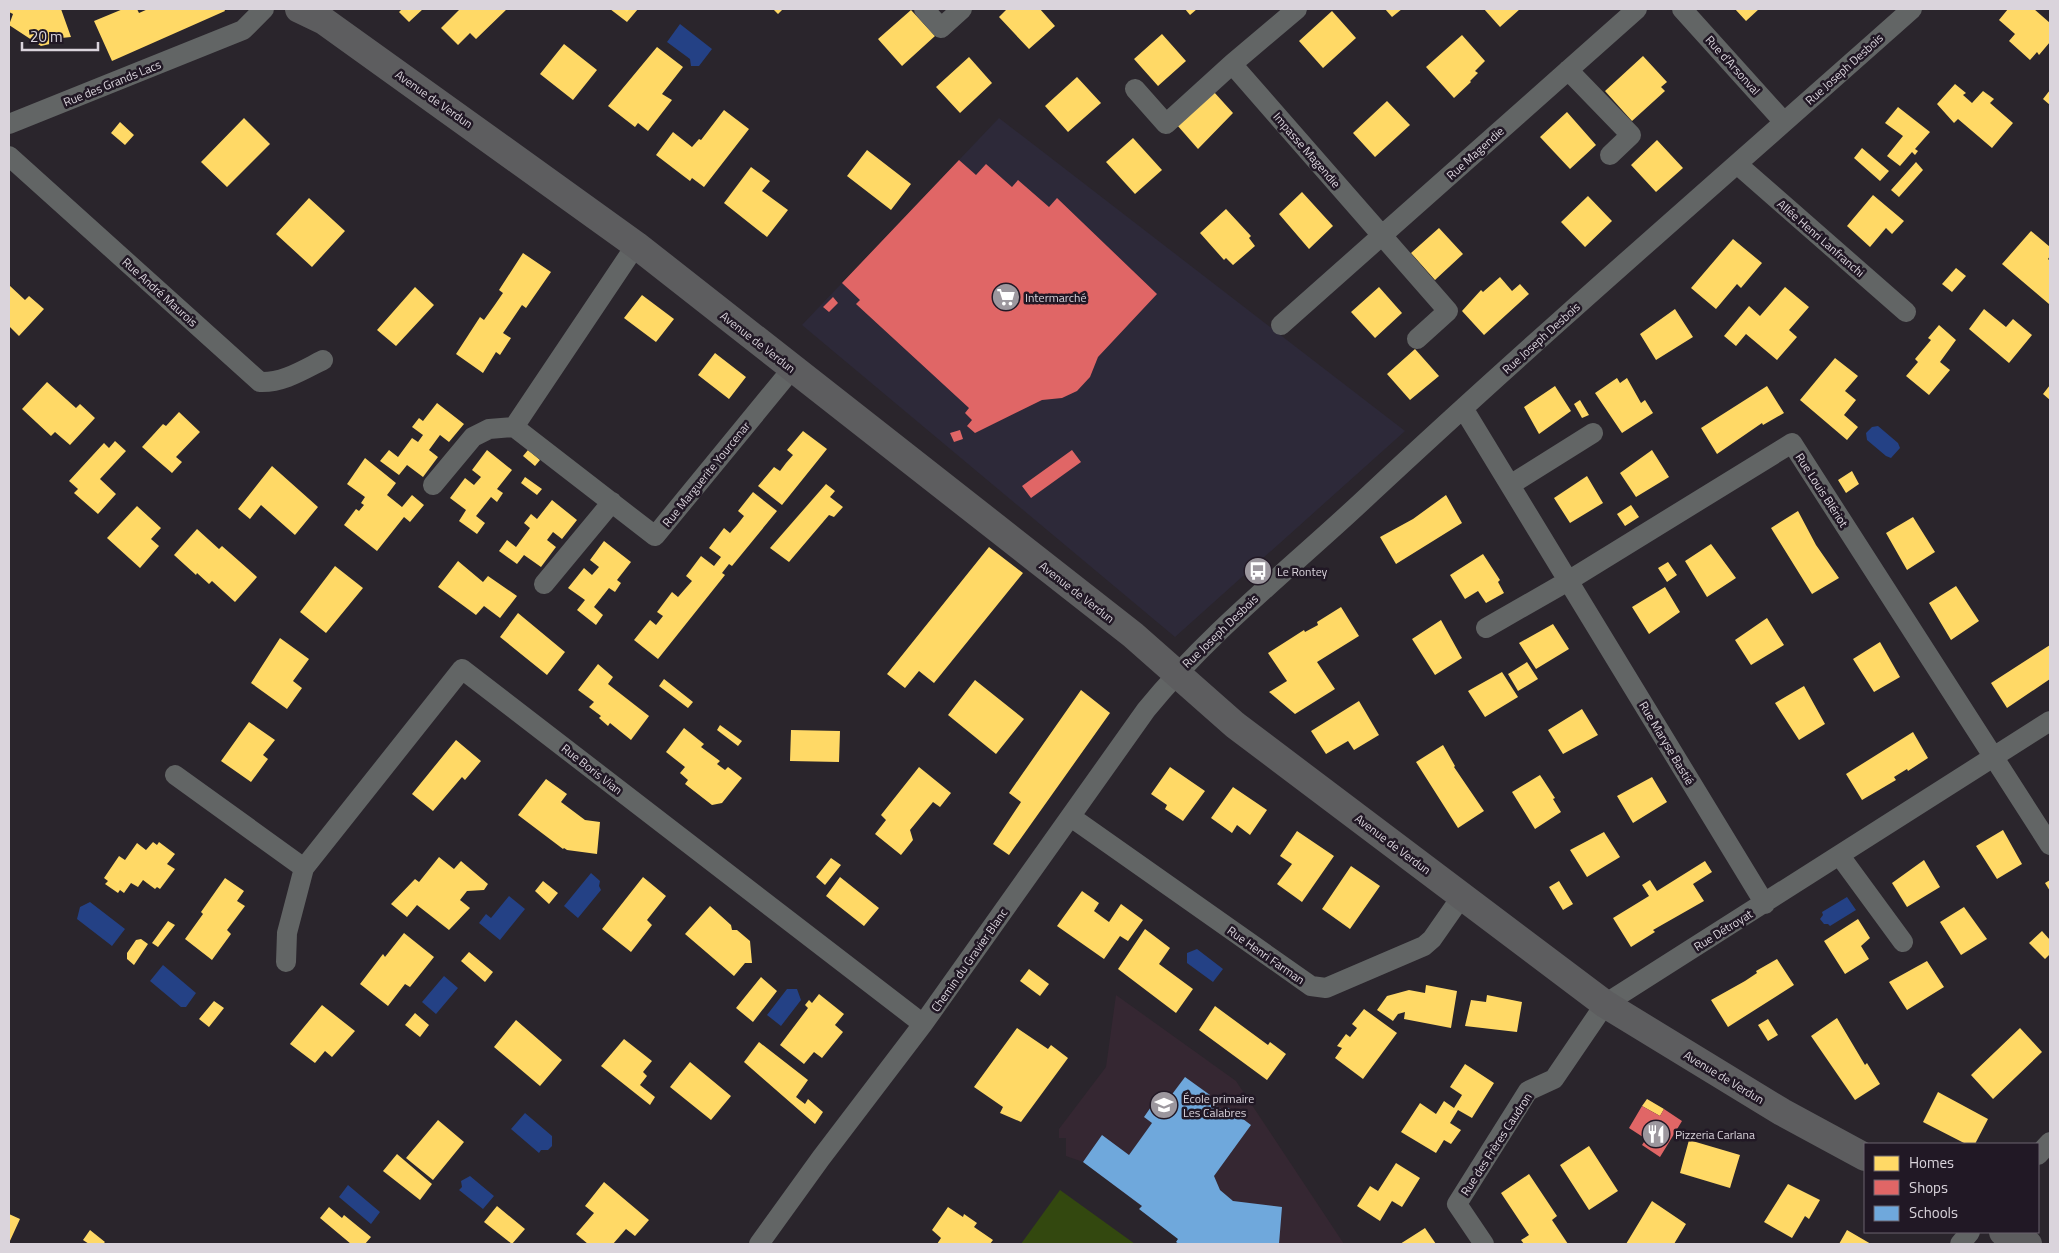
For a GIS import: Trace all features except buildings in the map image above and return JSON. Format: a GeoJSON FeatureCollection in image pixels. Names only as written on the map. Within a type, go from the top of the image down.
{"type":"FeatureCollection","features":[{"type":"Feature","properties":{"kind":"main road","name":"Avenue de Verdun"},"geometry":{"type":"LineString","coordinates":[[299,9],[324,21],[636,245],[1133,635],[1235,725],[1605,1004],[1782,1112],[1864,1156]]}},
{"type":"Feature","properties":{"kind":"main road"},"geometry":{"type":"LineString","coordinates":[[2006,1233],[2028,1244]]}},
{"type":"Feature","properties":{"kind":"street","name":"Rue des Grands Lacs"},"geometry":{"type":"LineString","coordinates":[[9,124],[243,30],[264,9]]}},
{"type":"Feature","properties":{"kind":"street"},"geometry":{"type":"LineString","coordinates":[[924,9],[941,28],[962,9]]}},
{"type":"Feature","properties":{"kind":"street"},"geometry":{"type":"LineString","coordinates":[[1135,90],[1166,124],[1232,64],[1297,9]]}},
{"type":"Feature","properties":{"kind":"street","name":"Rue Magendie"},"geometry":{"type":"LineString","coordinates":[[1281,325],[1637,9]]}},
{"type":"Feature","properties":{"kind":"street","name":"Rue d'Arsonval"},"geometry":{"type":"LineString","coordinates":[[1682,9],[1784,122]]}},
{"type":"Feature","properties":{"kind":"street","name":"Rue Joseph Desbois"},"geometry":{"type":"LineString","coordinates":[[1176,673],[1216,632],[1347,516],[1463,408],[1912,9]]}},
{"type":"Feature","properties":{"kind":"street","name":"Impasse Magendie"},"geometry":{"type":"LineString","coordinates":[[1232,64],[1381,236]]}},
{"type":"Feature","properties":{"kind":"street"},"geometry":{"type":"LineString","coordinates":[[1568,70],[1631,135],[1610,155]]}},
{"type":"Feature","properties":{"kind":"street","name":"Rue André Maurois"},"geometry":{"type":"LineString","coordinates":[[9,156],[260,382],[280,380],[323,360]]}},
{"type":"Feature","properties":{"kind":"street","name":"Allée Henri Lanfranchi"},"geometry":{"type":"LineString","coordinates":[[1737,164],[1906,312]]}},
{"type":"Feature","properties":{"kind":"street"},"geometry":{"type":"LineString","coordinates":[[1381,236],[1448,311],[1417,339]]}},
{"type":"Feature","properties":{"kind":"street"},"geometry":{"type":"LineString","coordinates":[[433,485],[473,437],[490,429],[514,427],[636,245]]}},
{"type":"Feature","properties":{"kind":"street","name":"Rue Marguerite Yourcenar"},"geometry":{"type":"LineString","coordinates":[[514,427],[655,536],[792,369]]}},
{"type":"Feature","properties":{"kind":"street","name":"Rue Maryse Bastié"},"geometry":{"type":"LineString","coordinates":[[1463,408],[1766,904]]}},
{"type":"Feature","properties":{"kind":"street"},"geometry":{"type":"LineString","coordinates":[[1510,485],[1593,433]]}},
{"type":"Feature","properties":{"kind":"street","name":"Rue Louis Blériot"},"geometry":{"type":"LineString","coordinates":[[1568,581],[1792,443],[1993,758]]}},
{"type":"Feature","properties":{"kind":"street"},"geometry":{"type":"LineString","coordinates":[[544,584],[612,502]]}},
{"type":"Feature","properties":{"kind":"street"},"geometry":{"type":"LineString","coordinates":[[1486,628],[1568,581]]}},
{"type":"Feature","properties":{"kind":"street","name":"Rue Boris Vian"},"geometry":{"type":"LineString","coordinates":[[286,962],[287,934],[304,868],[462,670],[923,1024]]}},
{"type":"Feature","properties":{"kind":"street","name":"Chemin du Gravier Blanc"},"geometry":{"type":"LineString","coordinates":[[759,1244],[923,1024],[1146,710],[1176,673]]}},
{"type":"Feature","properties":{"kind":"street","name":"Rue Détroyat"},"geometry":{"type":"LineString","coordinates":[[1605,1004],[1766,904],[2050,721]]}},
{"type":"Feature","properties":{"kind":"street"},"geometry":{"type":"LineString","coordinates":[[1993,758],[2050,845]]}},
{"type":"Feature","properties":{"kind":"street"},"geometry":{"type":"LineString","coordinates":[[175,775],[304,868]]}},
{"type":"Feature","properties":{"kind":"street","name":"Rue Henri Farman"},"geometry":{"type":"LineString","coordinates":[[1071,817],[1311,986],[1326,988],[1424,946],[1432,939],[1462,896]]}},
{"type":"Feature","properties":{"kind":"street"},"geometry":{"type":"LineString","coordinates":[[1840,856],[1903,942]]}},
{"type":"Feature","properties":{"kind":"street","name":"Rue des Frères Caudron"},"geometry":{"type":"LineString","coordinates":[[1484,1244],[1457,1204],[1528,1091],[1554,1079],[1605,1004]]}},
{"type":"Feature","properties":{"kind":"street"},"geometry":{"type":"LineString","coordinates":[[2039,1154],[2050,1142]]}},
{"type":"Feature","properties":{"kind":"street"},"geometry":{"type":"LineString","coordinates":[[1960,1244],[1969,1233]]}},
{"type":"Feature","properties":{"kind":"shaded area"},"geometry":{"type":"Polygon","coordinates":[[[999,118],[1405,431],[1175,637],[802,325],[999,118]]]}},
{"type":"Feature","properties":{"kind":"shaded area","name":"École primaire Les Calabres"},"geometry":{"type":"Polygon","coordinates":[[[1116,995],[1236,1081],[1344,1244],[1179,1244],[1176,1242],[1178,1239],[1139,1209],[1141,1206],[1083,1162],[1066,1156],[1066,1138],[1059,1138],[1059,1129],[1106,1067],[1116,995]]]}},
{"type":"Feature","properties":{"kind":"green space"},"geometry":{"type":"Polygon","coordinates":[[[1060,1190],[1135,1244],[1021,1244],[1060,1190]]]}},
{"type":"Feature","properties":{"kind":"water"},"geometry":{"type":"Polygon","coordinates":[[[680,24],[712,49],[699,66],[691,66],[690,59],[667,42],[680,24]]]}},
{"type":"Feature","properties":{"kind":"water"},"geometry":{"type":"Polygon","coordinates":[[[1878,426],[1898,443],[1900,448],[1891,458],[1867,440],[1866,433],[1872,427],[1878,426]]]}},
{"type":"Feature","properties":{"kind":"water"},"geometry":{"type":"Polygon","coordinates":[[[591,873],[600,881],[599,886],[601,890],[578,918],[564,906],[591,873]]]}},
{"type":"Feature","properties":{"kind":"water"},"geometry":{"type":"Polygon","coordinates":[[[509,896],[525,909],[500,940],[479,923],[486,914],[491,918],[509,896]]]}},
{"type":"Feature","properties":{"kind":"water"},"geometry":{"type":"Polygon","coordinates":[[[1847,897],[1856,910],[1830,926],[1824,924],[1820,919],[1823,915],[1822,912],[1847,897]]]}},
{"type":"Feature","properties":{"kind":"water"},"geometry":{"type":"Polygon","coordinates":[[[90,902],[125,929],[112,946],[77,919],[80,907],[90,902]]]}},
{"type":"Feature","properties":{"kind":"water"},"geometry":{"type":"Polygon","coordinates":[[[1197,949],[1223,969],[1213,982],[1187,963],[1187,953],[1197,949]]]}},
{"type":"Feature","properties":{"kind":"water"},"geometry":{"type":"Polygon","coordinates":[[[163,965],[196,993],[186,1007],[181,1007],[150,981],[163,965]]]}},
{"type":"Feature","properties":{"kind":"water"},"geometry":{"type":"Polygon","coordinates":[[[444,976],[458,988],[436,1014],[422,1002],[444,976]]]}},
{"type":"Feature","properties":{"kind":"water"},"geometry":{"type":"Polygon","coordinates":[[[787,989],[797,989],[801,1000],[781,1026],[767,1015],[787,989]]]}},
{"type":"Feature","properties":{"kind":"water"},"geometry":{"type":"Polygon","coordinates":[[[525,1113],[552,1136],[552,1146],[548,1150],[541,1150],[539,1153],[511,1129],[525,1113]]]}},
{"type":"Feature","properties":{"kind":"water"},"geometry":{"type":"Polygon","coordinates":[[[470,1176],[494,1196],[483,1209],[459,1190],[462,1187],[461,1181],[470,1176]]]}},
{"type":"Feature","properties":{"kind":"water"},"geometry":{"type":"Polygon","coordinates":[[[348,1185],[380,1212],[371,1224],[339,1197],[348,1185]]]}},
{"type":"Feature","properties":{"kind":"place","name":"Intermarché"},"geometry":{"type":"Point","coordinates":[1006,297]}},
{"type":"Feature","properties":{"kind":"place","name":"Le Rontey"},"geometry":{"type":"Point","coordinates":[1258,571]}},
{"type":"Feature","properties":{"kind":"place","name":"École primaire Les Calabres"},"geometry":{"type":"Point","coordinates":[1164,1105]}},
{"type":"Feature","properties":{"kind":"place","name":"Pizzeria Carlana"},"geometry":{"type":"Point","coordinates":[1656,1134]}}]}
